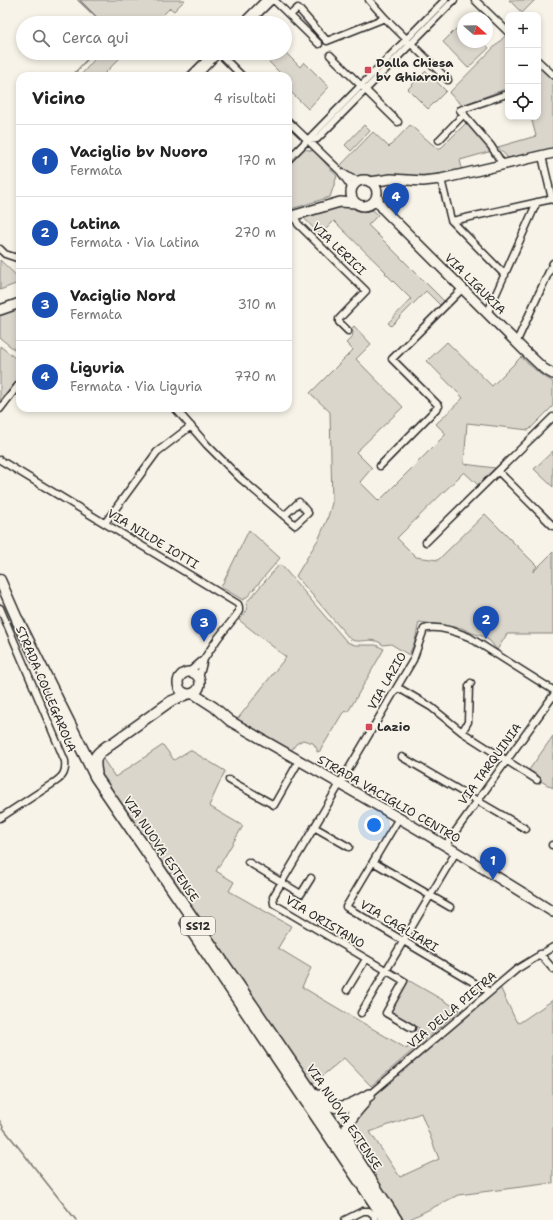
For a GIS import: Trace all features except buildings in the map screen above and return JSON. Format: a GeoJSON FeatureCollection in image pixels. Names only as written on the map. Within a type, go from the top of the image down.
{"type":"FeatureCollection","features":[{"type":"Feature","properties":{"kind":"highway","name":"VIA NUOVA ESTENSE"},"geometry":{"type":"LineString","coordinates":[[18,621],[96,777],[353,1153],[396,1220]]}},
{"type":"Feature","properties":{"kind":"highway","name":"VIA NUOVA ESTENSE"},"geometry":{"type":"LineString","coordinates":[[18,621],[67,735],[87,774],[386,1220]]}},
{"type":"Feature","properties":{"kind":"highway"},"geometry":{"type":"LineString","coordinates":[[75,734],[88,749],[104,749]]}},
{"type":"Feature","properties":{"kind":"highway"},"geometry":{"type":"LineString","coordinates":[[96,777],[94,762],[96,757],[104,749]]}},
{"type":"Feature","properties":{"kind":"highway"},"geometry":{"type":"LineString","coordinates":[[303,1080],[325,1102],[340,1108],[352,1105],[369,1095]]}},
{"type":"Feature","properties":{"kind":"highway"},"geometry":{"type":"LineString","coordinates":[[353,1153],[347,1136],[347,1128],[353,1114],[369,1095]]}},
{"type":"Feature","properties":{"kind":"main road","name":"VIA NUOVA ESTENSE"},"geometry":{"type":"LineString","coordinates":[[0,580],[18,621]]}},
{"type":"Feature","properties":{"kind":"street"},"geometry":{"type":"LineString","coordinates":[[249,16],[265,0]]}},
{"type":"Feature","properties":{"kind":"street"},"geometry":{"type":"LineString","coordinates":[[256,16],[273,0],[290,15],[298,8],[327,42],[385,18]]}},
{"type":"Feature","properties":{"kind":"street"},"geometry":{"type":"LineString","coordinates":[[369,0],[408,42],[448,80]]}},
{"type":"Feature","properties":{"kind":"street"},"geometry":{"type":"LineString","coordinates":[[292,156],[363,88],[408,42],[445,0]]}},
{"type":"Feature","properties":{"kind":"street"},"geometry":{"type":"LineString","coordinates":[[408,42],[454,0]]}},
{"type":"Feature","properties":{"kind":"street"},"geometry":{"type":"LineString","coordinates":[[475,0],[505,29]]}},
{"type":"Feature","properties":{"kind":"street"},"geometry":{"type":"LineString","coordinates":[[292,17],[319,44]]}},
{"type":"Feature","properties":{"kind":"street"},"geometry":{"type":"LineString","coordinates":[[330,55],[398,122]]}},
{"type":"Feature","properties":{"kind":"street"},"geometry":{"type":"LineString","coordinates":[[194,72],[206,60]]}},
{"type":"Feature","properties":{"kind":"street"},"geometry":{"type":"LineString","coordinates":[[201,72],[212,60]]}},
{"type":"Feature","properties":{"kind":"street"},"geometry":{"type":"LineString","coordinates":[[226,60],[238,72]]}},
{"type":"Feature","properties":{"kind":"street"},"geometry":{"type":"LineString","coordinates":[[541,64],[553,75]]}},
{"type":"Feature","properties":{"kind":"street"},"geometry":{"type":"LineString","coordinates":[[503,165],[491,146],[460,110],[504,95]]}},
{"type":"Feature","properties":{"kind":"street"},"geometry":{"type":"LineString","coordinates":[[439,140],[464,114]]}},
{"type":"Feature","properties":{"kind":"street"},"geometry":{"type":"LineString","coordinates":[[292,125],[340,172],[352,190]]}},
{"type":"Feature","properties":{"kind":"street"},"geometry":{"type":"LineString","coordinates":[[356,203],[351,196],[354,184],[365,181],[396,179],[423,181],[440,179],[553,153]]}},
{"type":"Feature","properties":{"kind":"street"},"geometry":{"type":"LineString","coordinates":[[452,221],[552,200],[542,156]]}},
{"type":"Feature","properties":{"kind":"street"},"geometry":{"type":"LineString","coordinates":[[340,172],[351,178],[365,181],[376,187],[377,195]]}},
{"type":"Feature","properties":{"kind":"street"},"geometry":{"type":"LineString","coordinates":[[370,205],[384,186],[396,179]]}},
{"type":"Feature","properties":{"kind":"street"},"geometry":{"type":"LineString","coordinates":[[440,179],[450,220],[505,275]]}},
{"type":"Feature","properties":{"kind":"street"},"geometry":{"type":"LineString","coordinates":[[340,202],[352,190]]}},
{"type":"Feature","properties":{"kind":"street","name":"VIA LIGURIA"},"geometry":{"type":"LineString","coordinates":[[377,195],[382,208],[516,343],[536,362],[553,374]]}},
{"type":"Feature","properties":{"kind":"street"},"geometry":{"type":"LineString","coordinates":[[292,216],[340,202],[356,203],[364,206],[370,205],[382,208]]}},
{"type":"Feature","properties":{"kind":"street"},"geometry":{"type":"LineString","coordinates":[[487,314],[537,202]]}},
{"type":"Feature","properties":{"kind":"street","name":"VIA LERICI"},"geometry":{"type":"LineString","coordinates":[[292,217],[366,291],[339,319],[339,322],[348,332]]}},
{"type":"Feature","properties":{"kind":"street"},"geometry":{"type":"LineString","coordinates":[[0,249],[5,254],[16,258]]}},
{"type":"Feature","properties":{"kind":"street"},"geometry":{"type":"LineString","coordinates":[[516,343],[553,263]]}},
{"type":"Feature","properties":{"kind":"street"},"geometry":{"type":"LineString","coordinates":[[380,466],[440,406],[392,359],[462,289]]}},
{"type":"Feature","properties":{"kind":"street"},"geometry":{"type":"LineString","coordinates":[[0,310],[16,304]]}},
{"type":"Feature","properties":{"kind":"street"},"geometry":{"type":"LineString","coordinates":[[0,409],[16,388]]}},
{"type":"Feature","properties":{"kind":"street"},"geometry":{"type":"LineString","coordinates":[[179,412],[207,445],[240,478],[284,516]]}},
{"type":"Feature","properties":{"kind":"street"},"geometry":{"type":"LineString","coordinates":[[426,542],[553,417]]}},
{"type":"Feature","properties":{"kind":"street"},"geometry":{"type":"LineString","coordinates":[[105,523],[157,452],[191,426]]}},
{"type":"Feature","properties":{"kind":"street","name":"VIA NILDE IOTTI"},"geometry":{"type":"LineString","coordinates":[[0,460],[238,604],[239,611],[235,617],[218,638],[204,659],[189,672]]}},
{"type":"Feature","properties":{"kind":"street"},"geometry":{"type":"LineString","coordinates":[[498,471],[553,526]]}},
{"type":"Feature","properties":{"kind":"street","name":"STRADA COLLEGAROLA"},"geometry":{"type":"LineString","coordinates":[[0,608],[65,761],[65,770],[62,777],[0,818]]}},
{"type":"Feature","properties":{"kind":"street","name":"VIA LAZIO"},"geometry":{"type":"LineString","coordinates":[[340,784],[413,660],[424,629],[429,628],[456,631],[469,637],[553,690]]}},
{"type":"Feature","properties":{"kind":"street","name":"VIA NILDE IOTTI"},"geometry":{"type":"LineString","coordinates":[[200,682],[204,659]]}},
{"type":"Feature","properties":{"kind":"street"},"geometry":{"type":"LineString","coordinates":[[104,749],[171,701],[198,690],[200,682],[196,674],[189,672],[182,675],[178,680],[178,684],[171,701]]}},
{"type":"Feature","properties":{"kind":"street","name":"STRADA VACIGLIO CENTRO"},"geometry":{"type":"LineString","coordinates":[[200,682],[214,707]]}},
{"type":"Feature","properties":{"kind":"street"},"geometry":{"type":"LineString","coordinates":[[462,732],[468,722],[469,686],[472,683]]}},
{"type":"Feature","properties":{"kind":"street"},"geometry":{"type":"LineString","coordinates":[[178,684],[180,690],[191,694]]}},
{"type":"Feature","properties":{"kind":"street"},"geometry":{"type":"LineString","coordinates":[[397,687],[431,707],[462,732],[537,780]]}},
{"type":"Feature","properties":{"kind":"street","name":"STRADA VACIGLIO CENTRO"},"geometry":{"type":"LineString","coordinates":[[191,694],[214,707],[230,722],[399,818],[553,912]]}},
{"type":"Feature","properties":{"kind":"street","name":"VIA TARQUINIA"},"geometry":{"type":"LineString","coordinates":[[445,846],[553,696]]}},
{"type":"Feature","properties":{"kind":"street"},"geometry":{"type":"LineString","coordinates":[[402,757],[526,829]]}},
{"type":"Feature","properties":{"kind":"street"},"geometry":{"type":"LineString","coordinates":[[229,780],[274,805],[299,761]]}},
{"type":"Feature","properties":{"kind":"street","name":"VIA ORISTANO"},"geometry":{"type":"LineString","coordinates":[[340,784],[273,897],[274,904],[404,981],[386,1013],[412,1028]]}},
{"type":"Feature","properties":{"kind":"street","name":"VIA CAGLIARI"},"geometry":{"type":"LineString","coordinates":[[399,818],[346,907],[490,992]]}},
{"type":"Feature","properties":{"kind":"street"},"geometry":{"type":"LineString","coordinates":[[314,827],[349,847]]}},
{"type":"Feature","properties":{"kind":"street"},"geometry":{"type":"LineString","coordinates":[[361,1013],[456,852]]}},
{"type":"Feature","properties":{"kind":"street","name":"VIA ORISTANO"},"geometry":{"type":"LineString","coordinates":[[248,862],[301,894],[311,878]]}},
{"type":"Feature","properties":{"kind":"street"},"geometry":{"type":"LineString","coordinates":[[373,862],[450,907]]}},
{"type":"Feature","properties":{"kind":"street","name":"VIA DELLA PIETRA"},"geometry":{"type":"LineString","coordinates":[[369,1095],[517,970],[553,947]]}},
{"type":"Feature","properties":{"kind":"street"},"geometry":{"type":"LineString","coordinates":[[540,954],[553,969]]}},
{"type":"Feature","properties":{"kind":"street","name":"VIA ORISTANO"},"geometry":{"type":"LineString","coordinates":[[348,990],[366,959]]}},
{"type":"Feature","properties":{"kind":"street"},"geometry":{"type":"LineString","coordinates":[[345,1220],[363,1211],[369,1211],[374,1215],[375,1220]]}},
{"type":"Feature","properties":{"kind":"shaded area"},"geometry":{"type":"Polygon","coordinates":[[[80,0],[185,0],[174,11],[170,8],[162,16],[96,16],[80,0]]]}},
{"type":"Feature","properties":{"kind":"shaded area"},"geometry":{"type":"Polygon","coordinates":[[[509,0],[535,0],[523,12],[521,12],[509,0]]]}},
{"type":"Feature","properties":{"kind":"shaded area"},"geometry":{"type":"Polygon","coordinates":[[[457,28],[457,48],[489,48],[468,68],[443,42],[457,28]]]}},
{"type":"Feature","properties":{"kind":"shaded area"},"geometry":{"type":"Polygon","coordinates":[[[505,36],[505,89],[468,103],[464,107],[449,93],[505,36]]]}},
{"type":"Feature","properties":{"kind":"shaded area"},"geometry":{"type":"Polygon","coordinates":[[[292,59],[300,67],[304,62],[329,87],[308,109],[292,93],[292,72],[279,72],[267,60],[292,59]]]}},
{"type":"Feature","properties":{"kind":"shaded area"},"geometry":{"type":"Polygon","coordinates":[[[94,60],[118,60],[106,72],[83,72],[94,60]]]}},
{"type":"Feature","properties":{"kind":"shaded area"},"geometry":{"type":"Polygon","coordinates":[[[541,68],[553,80],[553,149],[508,158],[498,147],[536,136],[532,120],[541,120],[541,68]]]}},
{"type":"Feature","properties":{"kind":"shaded area"},"geometry":{"type":"Polygon","coordinates":[[[426,71],[446,91],[428,109],[408,89],[426,71]]]}},
{"type":"Feature","properties":{"kind":"shaded area"},"geometry":{"type":"Polygon","coordinates":[[[467,122],[492,151],[460,160],[462,169],[433,175],[393,176],[374,179],[367,177],[357,178],[347,175],[339,167],[373,132],[389,147],[410,125],[439,150],[467,122]]]}},
{"type":"Feature","properties":{"kind":"shaded area"},"geometry":{"type":"Polygon","coordinates":[[[364,125],[370,131],[351,151],[345,145],[364,125]]]}},
{"type":"Feature","properties":{"kind":"shaded area"},"geometry":{"type":"Polygon","coordinates":[[[304,149],[314,151],[337,176],[330,197],[292,209],[292,161],[304,149]]]}},
{"type":"Feature","properties":{"kind":"shaded area"},"geometry":{"type":"Polygon","coordinates":[[[345,206],[364,211],[373,210],[378,215],[368,225],[444,301],[440,305],[426,291],[391,326],[388,323],[411,299],[334,221],[320,235],[304,218],[345,206]]]}},
{"type":"Feature","properties":{"kind":"shaded area"},"geometry":{"type":"Polygon","coordinates":[[[0,260],[16,275],[16,284],[0,290],[0,260]]]}},
{"type":"Feature","properties":{"kind":"shaded area"},"geometry":{"type":"Polygon","coordinates":[[[16,308],[16,351],[0,338],[0,314],[16,308]]]}},
{"type":"Feature","properties":{"kind":"shaded area"},"geometry":{"type":"Polygon","coordinates":[[[354,326],[371,344],[356,359],[403,407],[356,452],[372,468],[360,482],[379,501],[446,434],[436,424],[463,398],[427,361],[447,342],[492,386],[521,357],[540,374],[553,382],[553,406],[529,430],[467,423],[464,464],[495,468],[478,485],[464,472],[397,538],[416,557],[438,560],[485,514],[537,566],[533,572],[553,552],[553,634],[507,634],[497,650],[490,641],[462,628],[419,622],[415,641],[409,655],[391,644],[383,645],[379,642],[371,640],[354,641],[350,639],[296,576],[319,538],[327,520],[332,503],[330,412],[310,393],[353,350],[346,343],[352,337],[353,332],[351,329],[354,326]]]}},
{"type":"Feature","properties":{"kind":"shaded area"},"geometry":{"type":"Polygon","coordinates":[[[0,346],[16,359],[16,382],[0,401],[0,346]]]}},
{"type":"Feature","properties":{"kind":"shaded area"},"geometry":{"type":"Polygon","coordinates":[[[553,451],[553,487],[534,469],[553,451]]]}},
{"type":"Feature","properties":{"kind":"shaded area"},"geometry":{"type":"Polygon","coordinates":[[[249,530],[280,558],[243,600],[221,587],[249,530]]]}},
{"type":"Feature","properties":{"kind":"shaded area"},"geometry":{"type":"Polygon","coordinates":[[[279,565],[282,566],[347,642],[355,645],[376,645],[384,649],[348,712],[345,711],[342,714],[320,751],[317,752],[317,749],[313,743],[303,740],[296,744],[291,751],[236,721],[286,657],[239,620],[246,611],[246,603],[279,565]]]}},
{"type":"Feature","properties":{"kind":"shaded area"},"geometry":{"type":"Polygon","coordinates":[[[553,736],[553,788],[539,780],[540,777],[529,770],[553,736]]]}},
{"type":"Feature","properties":{"kind":"shaded area"},"geometry":{"type":"Polygon","coordinates":[[[163,745],[174,760],[190,750],[225,771],[209,806],[243,826],[216,871],[234,882],[229,891],[291,926],[278,948],[311,968],[302,987],[407,1049],[419,1028],[390,1012],[408,980],[460,1010],[371,1086],[344,1058],[312,1084],[99,779],[95,765],[101,756],[115,777],[163,745]]]}},
{"type":"Feature","properties":{"kind":"shaded area"},"geometry":{"type":"Polygon","coordinates":[[[500,987],[516,1021],[519,1023],[553,1000],[553,1183],[458,1195],[408,1220],[404,1220],[349,1136],[355,1115],[374,1096],[500,987]],[[421,1113],[370,1132],[400,1177],[439,1159],[421,1113]]]}},
{"type":"Feature","properties":{"kind":"waterway"},"geometry":{"type":"LineString","coordinates":[[78,0],[95,16]]}},
{"type":"Feature","properties":{"kind":"waterway"},"geometry":{"type":"LineString","coordinates":[[76,72],[87,60]]}},
{"type":"Feature","properties":{"kind":"waterway"},"geometry":{"type":"LineString","coordinates":[[0,1121],[4,1129],[76,1220]]}},
{"type":"Feature","properties":{"kind":"place","name":"Dalla Chiesa bv Ghiaroni"},"geometry":{"type":"Point","coordinates":[368,70]}},
{"type":"Feature","properties":{"kind":"place","name":"Liguria"},"geometry":{"type":"Point","coordinates":[396,216]}},
{"type":"Feature","properties":{"kind":"place","name":"Latina"},"geometry":{"type":"Point","coordinates":[486,639]}},
{"type":"Feature","properties":{"kind":"place","name":"Vaciglio Nord"},"geometry":{"type":"Point","coordinates":[204,642]}},
{"type":"Feature","properties":{"kind":"place","name":"Lazio"},"geometry":{"type":"Point","coordinates":[369,727]}},
{"type":"Feature","properties":{"kind":"place","name":"Vaciglio bv Nuoro"},"geometry":{"type":"Point","coordinates":[493,880]}}]}
